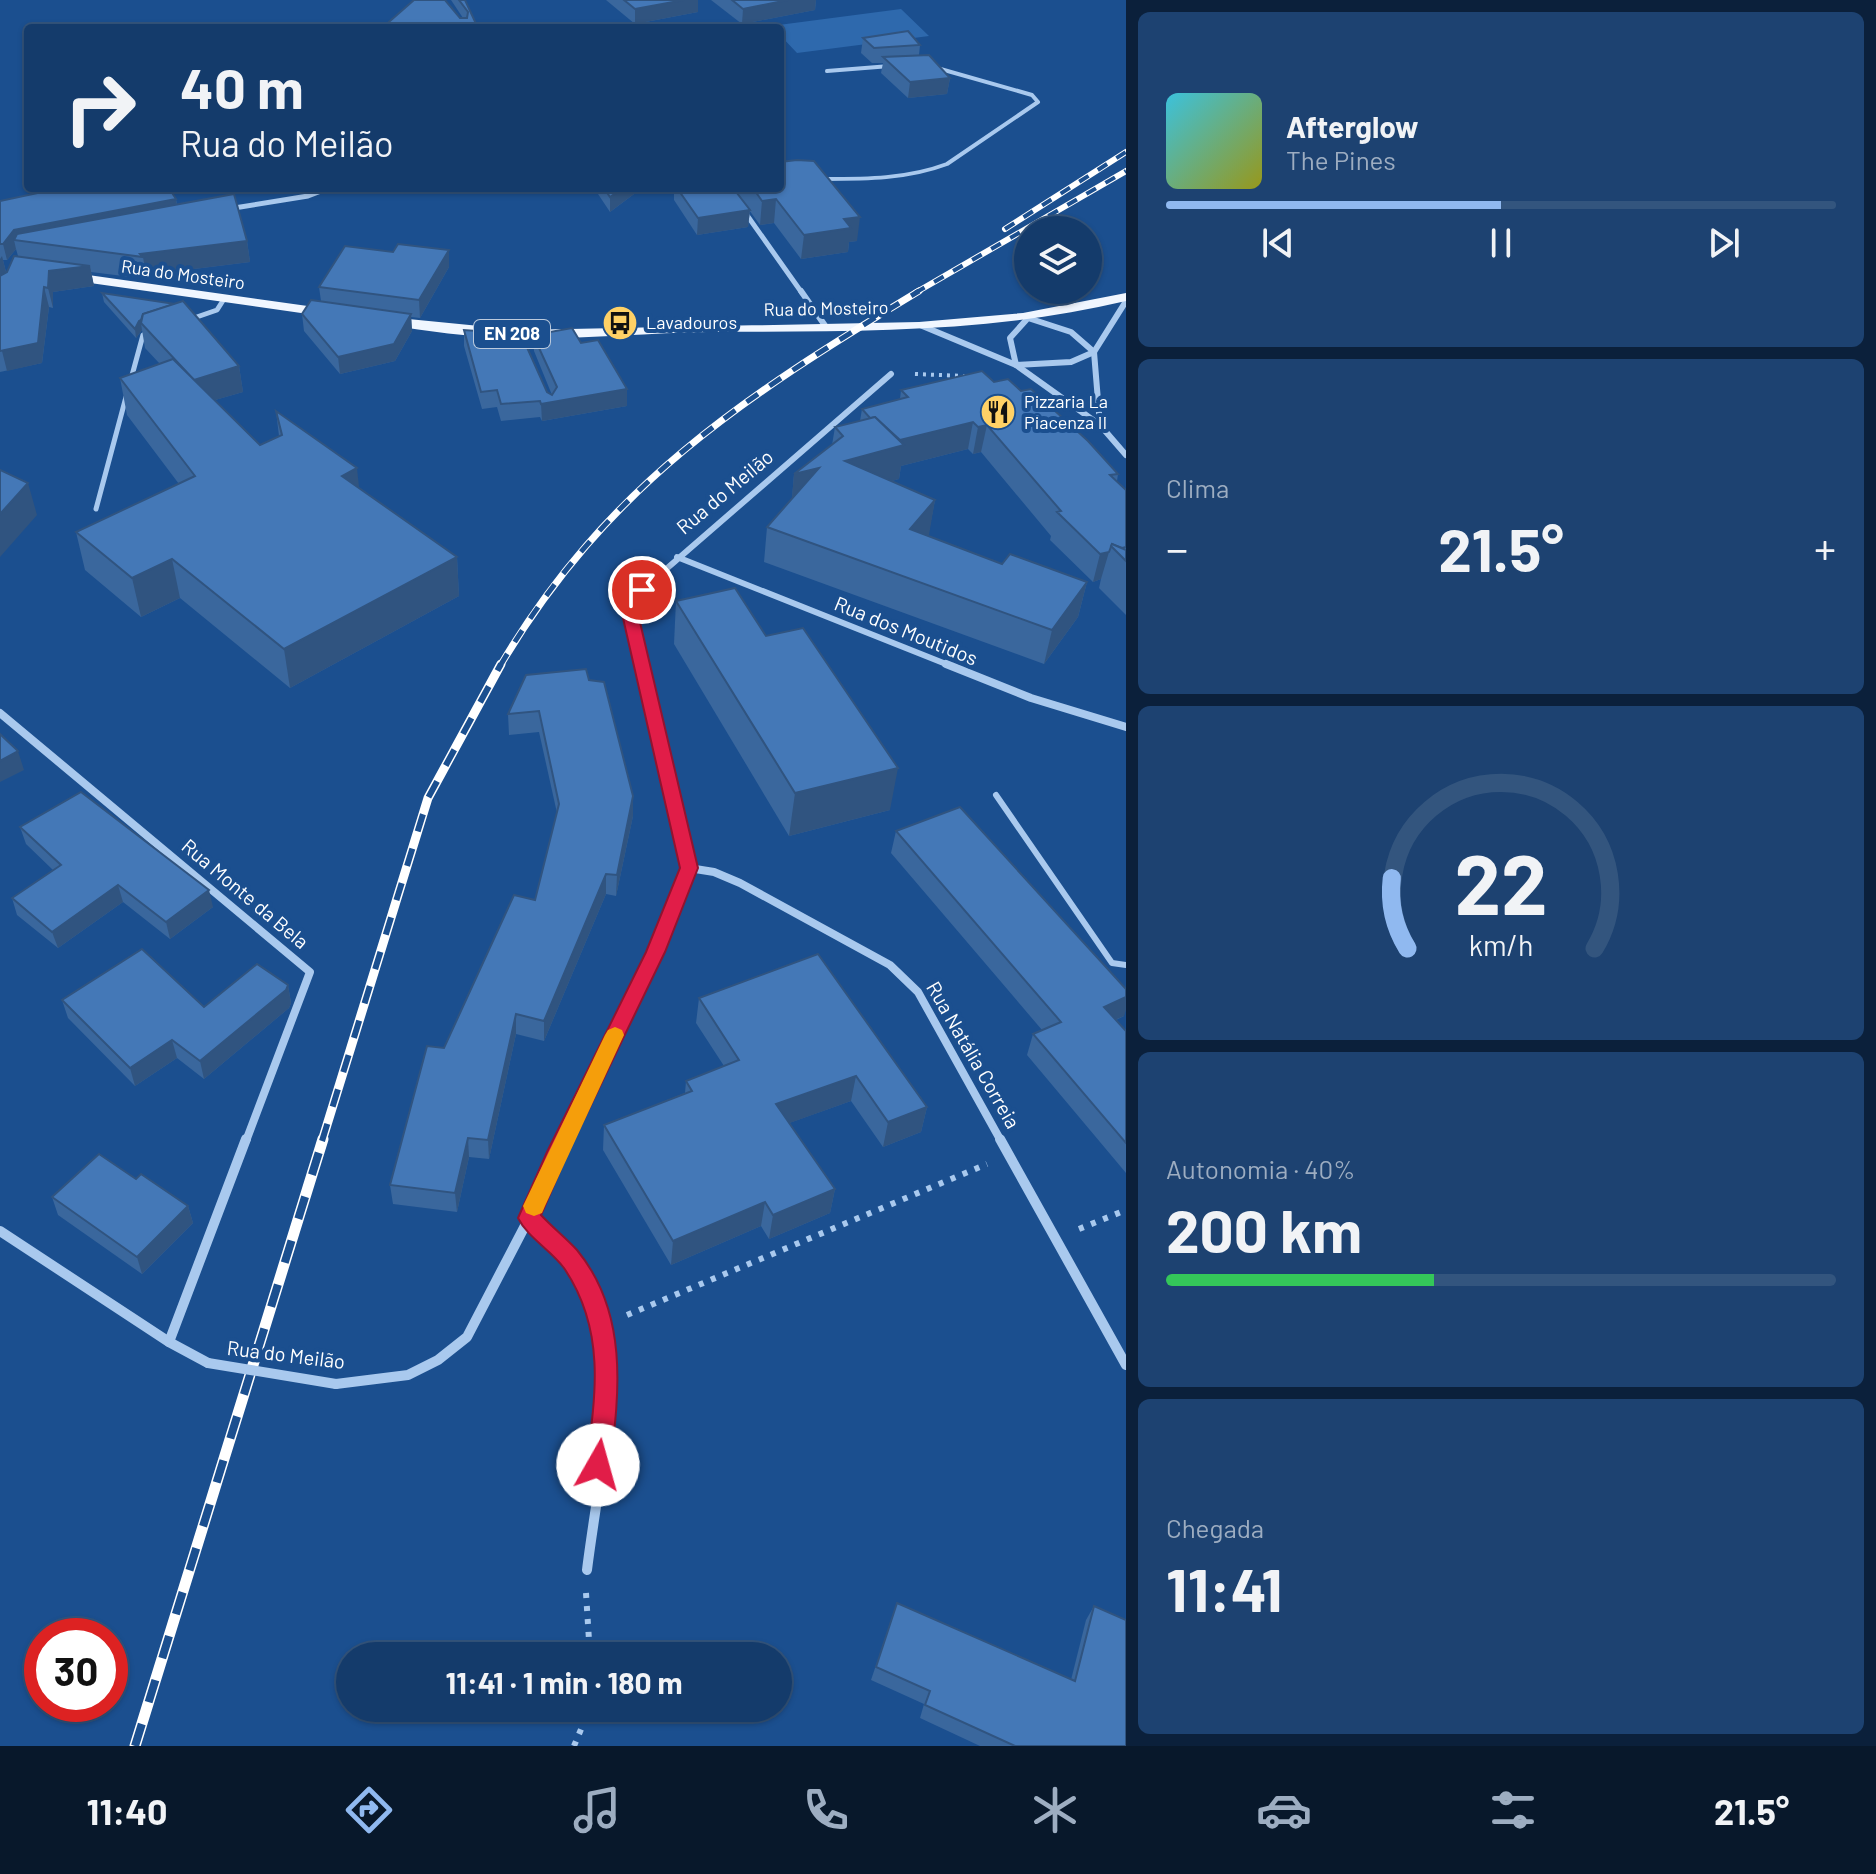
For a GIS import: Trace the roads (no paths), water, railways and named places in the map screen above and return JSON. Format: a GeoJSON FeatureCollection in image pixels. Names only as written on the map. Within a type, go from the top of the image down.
{"type":"FeatureCollection","features":[{"type":"Feature","properties":{"kind":"main road","name":"Rua do Mosteiro"},"geometry":{"type":"LineString","coordinates":[[52,274],[358,317],[520,334],[920,325],[1028,318],[1126,299]]}},
{"type":"Feature","properties":{"kind":"street"},"geometry":{"type":"LineString","coordinates":[[216,211],[318,192]]}},
{"type":"Feature","properties":{"kind":"street"},"geometry":{"type":"LineString","coordinates":[[736,201],[826,327]]}},
{"type":"Feature","properties":{"kind":"street"},"geometry":{"type":"LineString","coordinates":[[1016,365],[1071,362],[1094,352],[1126,299]]}},
{"type":"Feature","properties":{"kind":"street"},"geometry":{"type":"LineString","coordinates":[[1016,365],[1008,342],[1011,331],[1028,318],[1071,332],[1094,352],[1100,425]]}},
{"type":"Feature","properties":{"kind":"street"},"geometry":{"type":"LineString","coordinates":[[920,325],[1016,365],[1100,425],[1126,455]]}},
{"type":"Feature","properties":{"kind":"street","name":"Rua do Meilão"},"geometry":{"type":"LineString","coordinates":[[0,1231],[169,1342],[208,1363],[336,1384],[408,1375],[438,1360],[467,1337],[529,1218],[557,1152],[655,952],[689,868],[631,618],[642,590],[891,374]]}},
{"type":"Feature","properties":{"kind":"street","name":"Rua dos Moutidos"},"geometry":{"type":"LineString","coordinates":[[677,557],[1031,698],[1126,727]]}},
{"type":"Feature","properties":{"kind":"street","name":"Rua Monte da Bela"},"geometry":{"type":"LineString","coordinates":[[0,713],[310,972],[169,1342]]}},
{"type":"Feature","properties":{"kind":"street","name":"Rua Natália Correia"},"geometry":{"type":"LineString","coordinates":[[689,868],[714,872],[740,883],[890,965],[918,992],[1126,1365]]}},
{"type":"Feature","properties":{"kind":"street"},"geometry":{"type":"LineString","coordinates":[[529,1218],[569,1257],[591,1291],[603,1326],[608,1393],[587,1570]]}},
{"type":"Feature","properties":{"kind":"lane"},"geometry":{"type":"LineString","coordinates":[[827,71],[900,65]]}},
{"type":"Feature","properties":{"kind":"lane"},"geometry":{"type":"LineString","coordinates":[[821,179],[891,177],[932,171],[1038,102],[1032,95],[933,67]]}},
{"type":"Feature","properties":{"kind":"lane"},"geometry":{"type":"LineString","coordinates":[[187,320],[217,310],[224,299]]}},
{"type":"Feature","properties":{"kind":"lane"},"geometry":{"type":"LineString","coordinates":[[96,509],[143,335],[158,330]]}},
{"type":"Feature","properties":{"kind":"lane"},"geometry":{"type":"LineString","coordinates":[[520,334],[527,349]]}},
{"type":"Feature","properties":{"kind":"lane"},"geometry":{"type":"LineString","coordinates":[[996,795],[1112,963],[1126,965]]}},
{"type":"Feature","properties":{"kind":"railway"},"geometry":{"type":"LineString","coordinates":[[1005,229],[1126,152]]}},
{"type":"Feature","properties":{"kind":"railway"},"geometry":{"type":"LineString","coordinates":[[915,293],[1126,171]]}},
{"type":"Feature","properties":{"kind":"railway"},"geometry":{"type":"LineString","coordinates":[[500,666],[542,602],[586,546],[633,496],[684,450],[795,369],[919,291]]}},
{"type":"Feature","properties":{"kind":"railway"},"geometry":{"type":"LineString","coordinates":[[322,1141],[428,798],[501,664]]}},
{"type":"Feature","properties":{"kind":"railway"},"geometry":{"type":"LineString","coordinates":[[135,1746],[323,1139]]}},
{"type":"Feature","properties":{"kind":"place","name":"Lavadouros"},"geometry":{"type":"Point","coordinates":[620,323]}},
{"type":"Feature","properties":{"kind":"place","name":"Pizzaria La Piacenza II"},"geometry":{"type":"Point","coordinates":[998,412]}}]}
